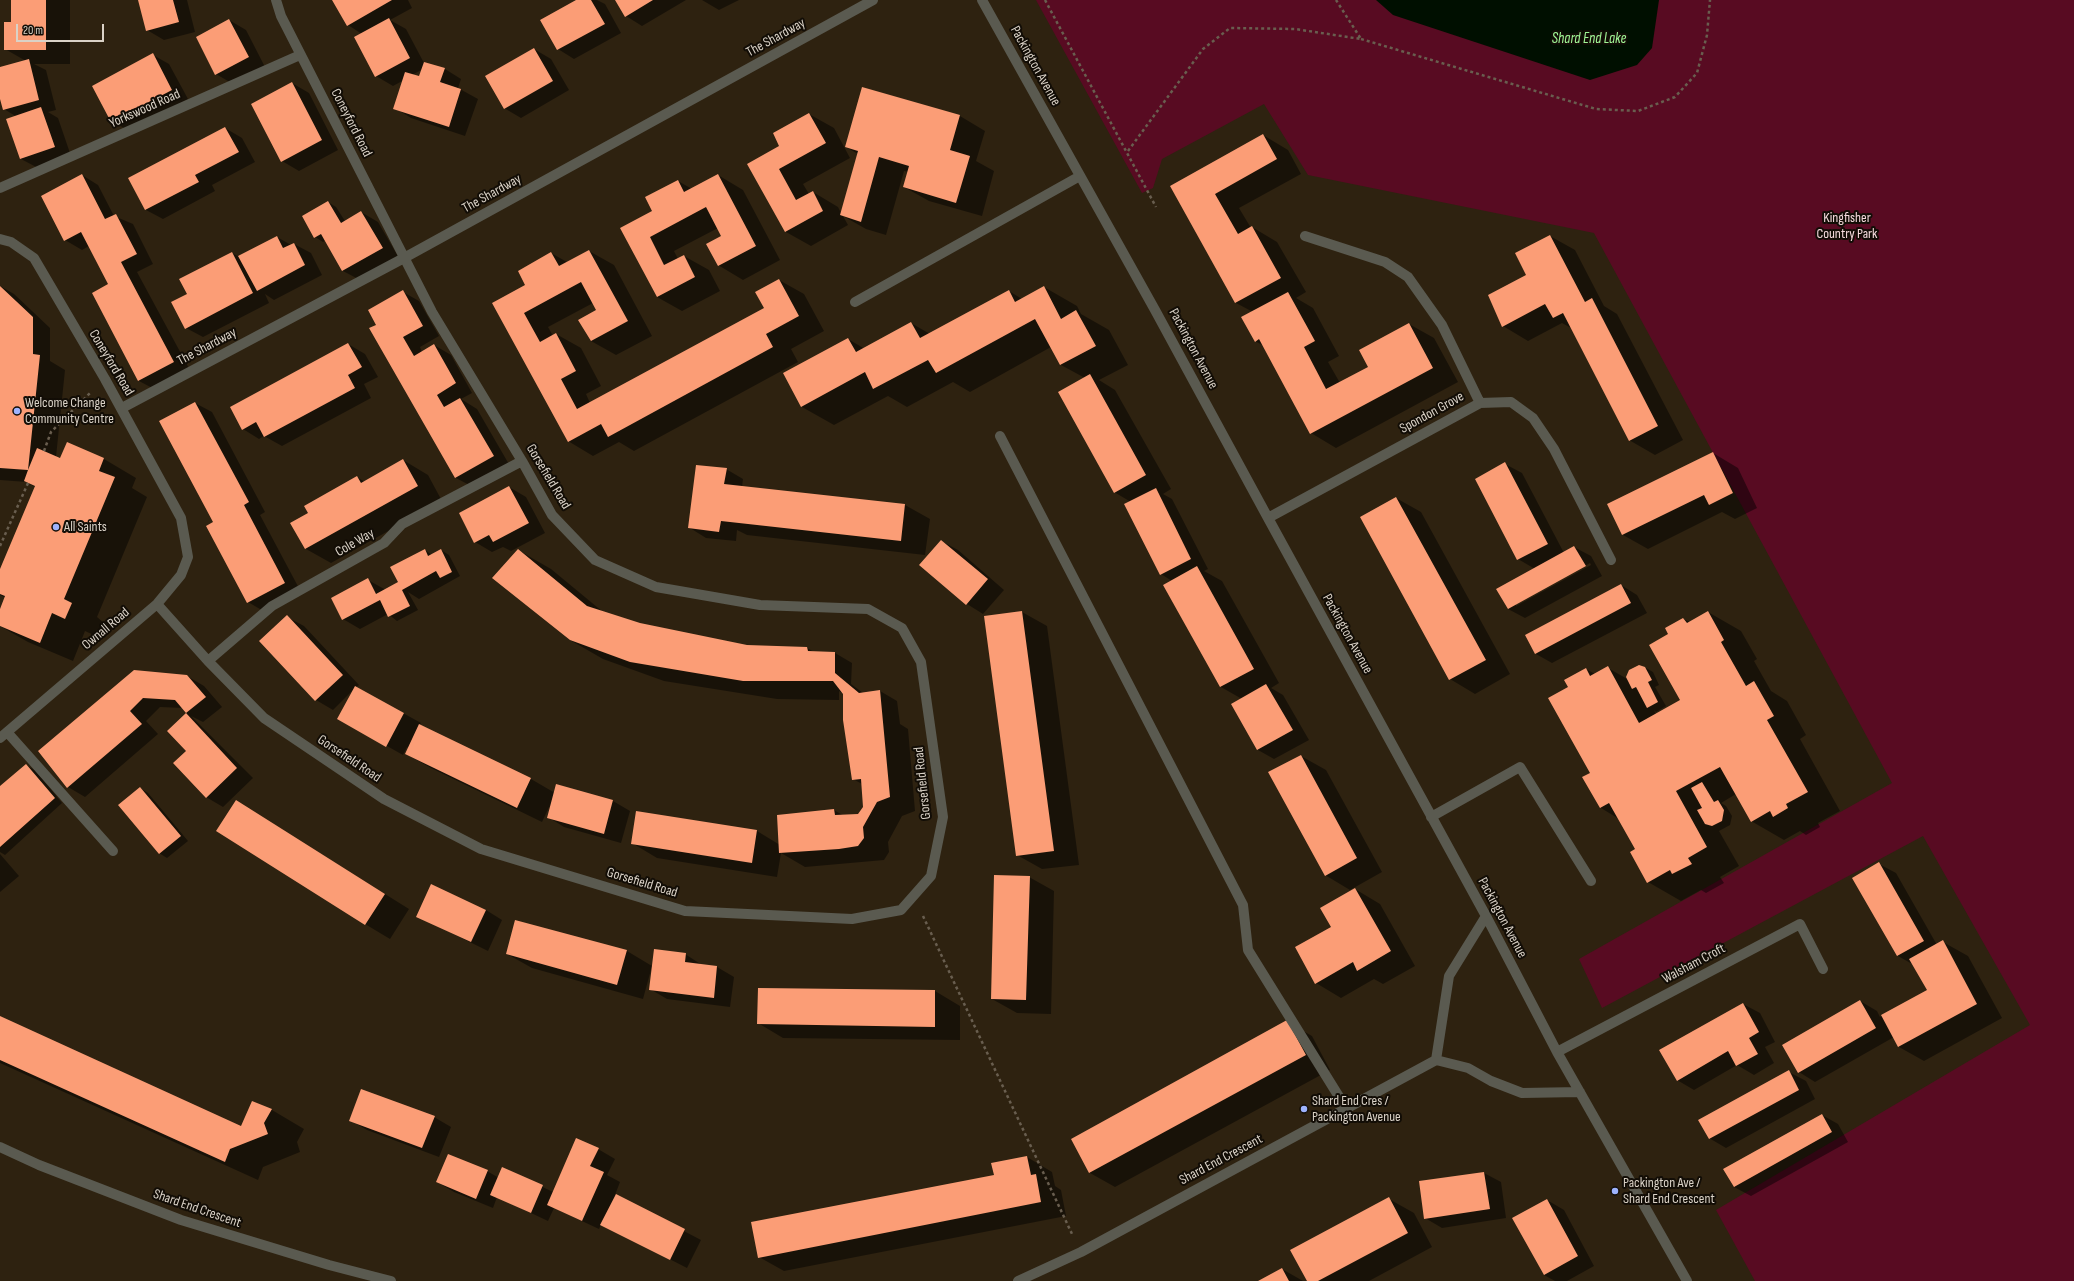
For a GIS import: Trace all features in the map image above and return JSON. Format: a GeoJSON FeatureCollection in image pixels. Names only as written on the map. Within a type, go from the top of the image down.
{"type":"FeatureCollection","features":[{"type":"Feature","properties":{"kind":"street","name":"Coneyford Road"},"geometry":{"type":"LineString","coordinates":[[276,0],[281,16],[300,55],[404,258]]}},
{"type":"Feature","properties":{"kind":"street","name":"The Shardway"},"geometry":{"type":"LineString","coordinates":[[122,408],[404,258],[873,0]]}},
{"type":"Feature","properties":{"kind":"street","name":"Packington Avenue"},"geometry":{"type":"LineString","coordinates":[[982,0],[1155,310],[1486,916],[1556,1052],[1687,1281]]}},
{"type":"Feature","properties":{"kind":"street","name":"Yorkswood Road"},"geometry":{"type":"LineString","coordinates":[[0,188],[300,55]]}},
{"type":"Feature","properties":{"kind":"street"},"geometry":{"type":"LineString","coordinates":[[855,302],[1080,176]]}},
{"type":"Feature","properties":{"kind":"street"},"geometry":{"type":"LineString","coordinates":[[1305,236],[1385,262],[1408,277],[1442,325],[1480,403]]}},
{"type":"Feature","properties":{"kind":"street","name":"Coneyford Road"},"geometry":{"type":"LineString","coordinates":[[0,239],[11,242],[34,258],[122,408],[181,518]]}},
{"type":"Feature","properties":{"kind":"street","name":"Gorsefield Road"},"geometry":{"type":"LineString","coordinates":[[157,604],[208,661],[264,718],[384,799],[481,849],[685,911],[852,918],[901,910],[932,876],[943,817],[921,662],[902,628],[868,609],[760,605],[656,587],[595,560],[552,515],[522,461],[432,312],[404,258]]}},
{"type":"Feature","properties":{"kind":"street","name":"Spondon Grove"},"geometry":{"type":"LineString","coordinates":[[1268,518],[1480,403],[1510,402],[1533,418],[1554,449],[1611,560]]}},
{"type":"Feature","properties":{"kind":"street"},"geometry":{"type":"LineString","coordinates":[[1000,436],[1243,905],[1248,950],[1346,1108]]}},
{"type":"Feature","properties":{"kind":"street","name":"Cole Way"},"geometry":{"type":"LineString","coordinates":[[208,661],[272,606],[384,543],[402,524],[522,461]]}},
{"type":"Feature","properties":{"kind":"street","name":"Ownall Road"},"geometry":{"type":"LineString","coordinates":[[4,735],[157,604],[181,575],[188,557],[181,518]]}},
{"type":"Feature","properties":{"kind":"street"},"geometry":{"type":"LineString","coordinates":[[4,735],[113,851]]}},
{"type":"Feature","properties":{"kind":"street"},"geometry":{"type":"LineString","coordinates":[[1431,817],[1520,767],[1591,881]]}},
{"type":"Feature","properties":{"kind":"street"},"geometry":{"type":"LineString","coordinates":[[1486,916],[1449,976],[1436,1060],[1468,1068],[1491,1081],[1522,1094],[1580,1092]]}},
{"type":"Feature","properties":{"kind":"street","name":"Walsham Croft"},"geometry":{"type":"LineString","coordinates":[[1556,1052],[1800,924],[1824,970]]}},
{"type":"Feature","properties":{"kind":"street","name":"Shard End Crescent"},"geometry":{"type":"LineString","coordinates":[[1018,1281],[1081,1252],[1436,1060]]}},
{"type":"Feature","properties":{"kind":"street","name":"Shard End Crescent"},"geometry":{"type":"LineString","coordinates":[[0,1146],[39,1165],[182,1220],[329,1265],[391,1281]]}},
{"type":"Feature","properties":{"kind":"path"},"geometry":{"type":"LineString","coordinates":[[1045,0],[1128,151],[1156,207]]}},
{"type":"Feature","properties":{"kind":"path"},"geometry":{"type":"LineString","coordinates":[[1336,0],[1360,38]]}},
{"type":"Feature","properties":{"kind":"path"},"geometry":{"type":"LineString","coordinates":[[1128,151],[1203,49],[1230,28],[1296,29],[1360,38],[1596,109],[1638,111],[1675,97],[1697,73],[1707,34],[1710,0]]}},
{"type":"Feature","properties":{"kind":"path"},"geometry":{"type":"LineString","coordinates":[[44,451],[52,432],[105,379]]}},
{"type":"Feature","properties":{"kind":"path"},"geometry":{"type":"LineString","coordinates":[[0,546],[28,483]]}},
{"type":"Feature","properties":{"kind":"path"},"geometry":{"type":"LineString","coordinates":[[910,900],[921,910],[1081,1252]]}},
{"type":"Feature","properties":{"kind":"green space","name":"Kingfisher Country Park"},"geometry":{"type":"Polygon","coordinates":[[[1036,0],[2074,0],[2074,1281],[1755,1281],[1716,1210],[2030,1025],[1923,836],[1602,1008],[1579,959],[1892,783],[1594,233],[1308,175],[1264,104],[1162,159],[1153,188],[1142,193],[1036,0]]]}},
{"type":"Feature","properties":{"kind":"water","name":"Shard End Lake"},"geometry":{"type":"Polygon","coordinates":[[[1376,0],[1659,0],[1652,48],[1637,65],[1590,80],[1393,15],[1376,0]]]}},
{"type":"Feature","properties":{"kind":"building"},"geometry":{"type":"Polygon","coordinates":[[[11,0],[46,0],[46,50],[4,50],[4,22],[11,22],[11,0]]]}},
{"type":"Feature","properties":{"kind":"building"},"geometry":{"type":"Polygon","coordinates":[[[138,0],[173,0],[179,22],[146,31],[138,0]]]}},
{"type":"Feature","properties":{"kind":"building"},"geometry":{"type":"Polygon","coordinates":[[[332,0],[392,0],[347,26],[332,0]]]}},
{"type":"Feature","properties":{"kind":"building"},"geometry":{"type":"Polygon","coordinates":[[[576,0],[591,0],[605,24],[557,50],[540,20],[576,0]]]}},
{"type":"Feature","properties":{"kind":"building"},"geometry":{"type":"Polygon","coordinates":[[[615,0],[653,0],[625,17],[615,0]]]}},
{"type":"Feature","properties":{"kind":"building"},"geometry":{"type":"Polygon","coordinates":[[[389,18],[410,58],[375,77],[354,37],[389,18]]]}},
{"type":"Feature","properties":{"kind":"building"},"geometry":{"type":"Polygon","coordinates":[[[229,19],[249,57],[215,75],[196,37],[229,19]]]}},
{"type":"Feature","properties":{"kind":"building"},"geometry":{"type":"Polygon","coordinates":[[[534,48],[553,81],[504,109],[485,76],[534,48]]]}},
{"type":"Feature","properties":{"kind":"building"},"geometry":{"type":"Polygon","coordinates":[[[153,53],[172,90],[111,122],[92,86],[153,53]]]}},
{"type":"Feature","properties":{"kind":"building"},"geometry":{"type":"Polygon","coordinates":[[[29,59],[39,100],[3,110],[0,99],[0,67],[29,59]]]}},
{"type":"Feature","properties":{"kind":"building"},"geometry":{"type":"Polygon","coordinates":[[[424,62],[445,68],[440,82],[461,89],[449,127],[393,109],[405,72],[419,76],[424,62]]]}},
{"type":"Feature","properties":{"kind":"building"},"geometry":{"type":"Polygon","coordinates":[[[292,82],[322,140],[281,162],[251,104],[292,82]]]}},
{"type":"Feature","properties":{"kind":"building"},"geometry":{"type":"Polygon","coordinates":[[[862,87],[960,115],[950,150],[970,156],[956,203],[903,187],[909,166],[879,157],[861,222],[840,215],[858,151],[845,147],[862,87]]]}},
{"type":"Feature","properties":{"kind":"building"},"geometry":{"type":"Polygon","coordinates":[[[41,107],[55,147],[20,159],[6,119],[41,107]]]}},
{"type":"Feature","properties":{"kind":"building"},"geometry":{"type":"Polygon","coordinates":[[[809,113],[826,143],[779,169],[796,200],[813,191],[823,211],[785,232],[747,164],[779,146],[773,133],[809,113]]]}},
{"type":"Feature","properties":{"kind":"building"},"geometry":{"type":"Polygon","coordinates":[[[225,127],[239,152],[195,175],[199,182],[145,210],[128,178],[225,127]]]}},
{"type":"Feature","properties":{"kind":"building"},"geometry":{"type":"Polygon","coordinates":[[[1263,134],[1277,159],[1215,194],[1238,234],[1252,226],[1281,278],[1235,303],[1170,186],[1263,134]]]}},
{"type":"Feature","properties":{"kind":"building"},"geometry":{"type":"Polygon","coordinates":[[[82,174],[105,219],[116,214],[137,254],[121,262],[174,362],[138,381],[92,293],[108,284],[81,232],[64,241],[41,196],[82,174]]]}},
{"type":"Feature","properties":{"kind":"building"},"geometry":{"type":"Polygon","coordinates":[[[718,174],[756,246],[718,266],[706,244],[721,236],[706,207],[650,237],[664,265],[684,255],[695,277],[657,297],[620,228],[652,211],[645,197],[678,180],[684,192],[718,174]]]}},
{"type":"Feature","properties":{"kind":"building"},"geometry":{"type":"Polygon","coordinates":[[[328,201],[341,223],[361,211],[383,248],[342,271],[321,234],[314,238],[302,216],[328,201]]]}},
{"type":"Feature","properties":{"kind":"building"},"geometry":{"type":"Polygon","coordinates":[[[1550,235],[1585,302],[1592,298],[1658,426],[1629,441],[1563,313],[1553,318],[1545,304],[1502,327],[1488,295],[1526,275],[1515,253],[1550,235]]]}},
{"type":"Feature","properties":{"kind":"building"},"geometry":{"type":"Polygon","coordinates":[[[277,236],[283,248],[294,243],[305,265],[257,291],[238,256],[277,236]]]}},
{"type":"Feature","properties":{"kind":"building"},"geometry":{"type":"Polygon","coordinates":[[[589,250],[628,321],[591,341],[578,320],[596,310],[581,282],[524,313],[540,342],[556,333],[576,371],[561,379],[577,409],[764,308],[755,292],[779,279],[799,316],[766,334],[773,347],[608,437],[601,424],[568,442],[492,303],[525,285],[518,271],[551,252],[559,266],[589,250]]]}},
{"type":"Feature","properties":{"kind":"building"},"geometry":{"type":"Polygon","coordinates":[[[232,252],[253,293],[185,329],[171,302],[187,294],[179,279],[232,252]]]}},
{"type":"Feature","properties":{"kind":"building","name":"Welcome Change Community Centre"},"geometry":{"type":"Polygon","coordinates":[[[0,286],[33,317],[33,354],[40,355],[28,470],[0,468],[0,286]]]}},
{"type":"Feature","properties":{"kind":"building"},"geometry":{"type":"Polygon","coordinates":[[[1044,286],[1061,319],[1076,310],[1096,346],[1060,365],[1035,319],[936,373],[928,360],[873,389],[865,372],[801,407],[783,373],[848,338],[856,352],[911,322],[920,338],[1009,290],[1015,302],[1044,286]]]}},
{"type":"Feature","properties":{"kind":"building"},"geometry":{"type":"Polygon","coordinates":[[[403,290],[423,326],[403,337],[414,356],[434,344],[456,383],[437,395],[444,407],[460,398],[494,456],[455,478],[369,328],[376,325],[368,310],[403,290]]]}},
{"type":"Feature","properties":{"kind":"building"},"geometry":{"type":"Polygon","coordinates":[[[1288,292],[1315,341],[1304,347],[1326,389],[1368,367],[1359,350],[1409,323],[1433,368],[1310,434],[1259,339],[1255,342],[1241,317],[1288,292]]]}},
{"type":"Feature","properties":{"kind":"building"},"geometry":{"type":"Polygon","coordinates":[[[348,343],[362,367],[348,375],[355,388],[264,437],[256,422],[242,430],[230,407],[348,343]]]}},
{"type":"Feature","properties":{"kind":"building"},"geometry":{"type":"Polygon","coordinates":[[[1090,374],[1146,475],[1114,493],[1058,392],[1090,374]]]}},
{"type":"Feature","properties":{"kind":"building"},"geometry":{"type":"Polygon","coordinates":[[[195,402],[249,502],[244,505],[285,583],[247,603],[206,526],[213,522],[159,421],[195,402]]]}},
{"type":"Feature","properties":{"kind":"building","name":"All Saints"},"geometry":{"type":"Polygon","coordinates":[[[67,442],[104,458],[99,471],[115,477],[64,599],[72,603],[65,619],[52,613],[40,643],[0,626],[0,609],[5,596],[0,594],[0,569],[35,486],[24,481],[37,448],[60,458],[67,442]]]}},
{"type":"Feature","properties":{"kind":"building"},"geometry":{"type":"Polygon","coordinates":[[[1713,452],[1733,493],[1709,505],[1704,495],[1622,535],[1607,504],[1713,452]]]}},
{"type":"Feature","properties":{"kind":"building"},"geometry":{"type":"Polygon","coordinates":[[[403,459],[418,486],[305,549],[290,523],[308,513],[304,506],[357,476],[361,483],[403,459]]]}},
{"type":"Feature","properties":{"kind":"building"},"geometry":{"type":"Polygon","coordinates":[[[1505,462],[1548,544],[1517,560],[1475,479],[1505,462]]]}},
{"type":"Feature","properties":{"kind":"building"},"geometry":{"type":"Polygon","coordinates":[[[696,465],[727,468],[724,484],[905,504],[901,541],[721,521],[719,532],[688,528],[696,465]]]}},
{"type":"Feature","properties":{"kind":"building"},"geometry":{"type":"Polygon","coordinates":[[[509,486],[529,523],[493,542],[489,535],[474,543],[459,513],[509,486]]]}},
{"type":"Feature","properties":{"kind":"building"},"geometry":{"type":"Polygon","coordinates":[[[1156,488],[1191,559],[1160,575],[1124,504],[1156,488]]]}},
{"type":"Feature","properties":{"kind":"building"},"geometry":{"type":"Polygon","coordinates":[[[1396,497],[1486,660],[1449,680],[1360,517],[1396,497]]]}},
{"type":"Feature","properties":{"kind":"building"},"geometry":{"type":"Polygon","coordinates":[[[941,540],[988,579],[966,605],[919,565],[941,540]]]}},
{"type":"Feature","properties":{"kind":"building"},"geometry":{"type":"Polygon","coordinates":[[[1574,546],[1586,566],[1508,609],[1496,589],[1574,546]]]}},
{"type":"Feature","properties":{"kind":"building"},"geometry":{"type":"Polygon","coordinates":[[[425,549],[428,556],[441,549],[452,572],[440,578],[436,571],[402,590],[410,606],[388,617],[380,600],[342,620],[331,598],[368,578],[376,594],[398,582],[390,567],[425,549]]]}},
{"type":"Feature","properties":{"kind":"building"},"geometry":{"type":"Polygon","coordinates":[[[518,549],[587,606],[640,623],[747,645],[807,647],[808,651],[835,652],[835,673],[859,693],[880,690],[890,797],[877,802],[863,827],[864,838],[858,846],[839,849],[779,853],[777,815],[834,809],[835,815],[858,814],[863,807],[861,779],[852,780],[843,720],[843,694],[833,681],[743,681],[630,662],[570,640],[492,578],[518,549]]]}},
{"type":"Feature","properties":{"kind":"building"},"geometry":{"type":"Polygon","coordinates":[[[1197,566],[1254,669],[1220,687],[1163,585],[1197,566]]]}},
{"type":"Feature","properties":{"kind":"building"},"geometry":{"type":"Polygon","coordinates":[[[1621,584],[1631,603],[1535,654],[1525,635],[1621,584]]]}},
{"type":"Feature","properties":{"kind":"building"},"geometry":{"type":"Polygon","coordinates":[[[1022,611],[1054,851],[1016,856],[984,616],[1022,611]]]}},
{"type":"Feature","properties":{"kind":"building"},"geometry":{"type":"Polygon","coordinates":[[[1708,611],[1724,640],[1721,642],[1746,686],[1754,681],[1774,716],[1767,720],[1808,792],[1786,804],[1788,808],[1773,817],[1770,811],[1751,822],[1720,767],[1676,791],[1707,847],[1688,858],[1692,864],[1672,874],[1670,870],[1647,883],[1630,852],[1635,849],[1609,803],[1600,808],[1582,777],[1590,773],[1548,698],[1568,687],[1564,680],[1586,668],[1590,676],[1608,666],[1639,723],[1680,700],[1649,645],[1668,634],[1665,628],[1683,618],[1687,623],[1708,611]]]}},
{"type":"Feature","properties":{"kind":"building"},"geometry":{"type":"Polygon","coordinates":[[[287,615],[343,675],[315,701],[259,641],[287,615]]]}},
{"type":"Feature","properties":{"kind":"building"},"geometry":{"type":"Polygon","coordinates":[[[1639,665],[1645,667],[1652,680],[1648,682],[1658,702],[1647,708],[1636,687],[1632,689],[1626,677],[1629,670],[1639,665]]]}},
{"type":"Feature","properties":{"kind":"building"},"geometry":{"type":"Polygon","coordinates":[[[134,670],[187,675],[206,697],[186,713],[175,700],[143,698],[130,711],[142,724],[67,788],[38,751],[134,670]]]}},
{"type":"Feature","properties":{"kind":"building"},"geometry":{"type":"Polygon","coordinates":[[[1266,684],[1293,730],[1257,750],[1231,704],[1266,684]]]}},
{"type":"Feature","properties":{"kind":"building"},"geometry":{"type":"Polygon","coordinates":[[[355,686],[404,713],[386,747],[337,719],[355,686]]]}},
{"type":"Feature","properties":{"kind":"building"},"geometry":{"type":"Polygon","coordinates":[[[186,713],[237,768],[206,798],[173,763],[186,751],[167,731],[186,713]]]}},
{"type":"Feature","properties":{"kind":"building"},"geometry":{"type":"Polygon","coordinates":[[[419,724],[531,778],[517,808],[405,754],[419,724]]]}},
{"type":"Feature","properties":{"kind":"building"},"geometry":{"type":"Polygon","coordinates":[[[1301,755],[1357,858],[1325,876],[1268,772],[1301,755]]]}},
{"type":"Feature","properties":{"kind":"building"},"geometry":{"type":"Polygon","coordinates":[[[26,764],[55,798],[0,847],[0,786],[26,764]]]}},
{"type":"Feature","properties":{"kind":"building"},"geometry":{"type":"Polygon","coordinates":[[[1702,782],[1714,802],[1718,800],[1724,810],[1722,821],[1712,826],[1705,824],[1697,810],[1702,808],[1691,788],[1702,782]]]}},
{"type":"Feature","properties":{"kind":"building"},"geometry":{"type":"Polygon","coordinates":[[[556,784],[613,800],[604,834],[547,818],[556,784]]]}},
{"type":"Feature","properties":{"kind":"building"},"geometry":{"type":"Polygon","coordinates":[[[140,787],[181,836],[159,854],[118,805],[140,787]]]}},
{"type":"Feature","properties":{"kind":"building"},"geometry":{"type":"Polygon","coordinates":[[[236,800],[385,894],[365,925],[216,831],[236,800]]]}},
{"type":"Feature","properties":{"kind":"building"},"geometry":{"type":"Polygon","coordinates":[[[636,811],[757,830],[752,863],[631,844],[636,811]]]}},
{"type":"Feature","properties":{"kind":"building"},"geometry":{"type":"Polygon","coordinates":[[[1879,862],[1924,941],[1897,956],[1852,878],[1879,862]]]}},
{"type":"Feature","properties":{"kind":"building"},"geometry":{"type":"Polygon","coordinates":[[[994,875],[1030,876],[1026,1000],[991,999],[994,875]]]}},
{"type":"Feature","properties":{"kind":"building"},"geometry":{"type":"Polygon","coordinates":[[[431,884],[486,910],[471,942],[416,917],[431,884]]]}},
{"type":"Feature","properties":{"kind":"building"},"geometry":{"type":"Polygon","coordinates":[[[1355,888],[1391,951],[1357,971],[1353,962],[1315,984],[1295,947],[1331,927],[1320,908],[1355,888]]]}},
{"type":"Feature","properties":{"kind":"building"},"geometry":{"type":"Polygon","coordinates":[[[515,920],[627,950],[617,985],[506,954],[515,920]]]}},
{"type":"Feature","properties":{"kind":"building"},"geometry":{"type":"Polygon","coordinates":[[[1943,940],[1977,1004],[1898,1047],[1881,1015],[1927,990],[1909,959],[1943,940]]]}},
{"type":"Feature","properties":{"kind":"building"},"geometry":{"type":"Polygon","coordinates":[[[654,949],[686,953],[685,962],[717,966],[714,998],[649,990],[654,949]]]}},
{"type":"Feature","properties":{"kind":"building"},"geometry":{"type":"Polygon","coordinates":[[[758,988],[935,990],[935,1027],[757,1024],[758,988]]]}},
{"type":"Feature","properties":{"kind":"building"},"geometry":{"type":"Polygon","coordinates":[[[1860,1000],[1876,1028],[1798,1073],[1782,1045],[1860,1000]]]}},
{"type":"Feature","properties":{"kind":"building"},"geometry":{"type":"Polygon","coordinates":[[[1743,1003],[1759,1032],[1749,1038],[1758,1054],[1736,1066],[1728,1051],[1677,1081],[1659,1050],[1743,1003]]]}},
{"type":"Feature","properties":{"kind":"building"},"geometry":{"type":"Polygon","coordinates":[[[0,1016],[241,1126],[252,1101],[272,1109],[264,1123],[268,1134],[230,1149],[225,1162],[0,1060],[0,1016]]]}},
{"type":"Feature","properties":{"kind":"building"},"geometry":{"type":"Polygon","coordinates":[[[1287,1020],[1306,1055],[1089,1173],[1071,1139],[1287,1020]]]}},
{"type":"Feature","properties":{"kind":"building"},"geometry":{"type":"Polygon","coordinates":[[[1789,1070],[1799,1090],[1709,1139],[1698,1120],[1789,1070]]]}},
{"type":"Feature","properties":{"kind":"building"},"geometry":{"type":"Polygon","coordinates":[[[361,1089],[435,1116],[422,1148],[349,1121],[361,1089]]]}},
{"type":"Feature","properties":{"kind":"building"},"geometry":{"type":"Polygon","coordinates":[[[1822,1114],[1832,1132],[1734,1187],[1723,1169],[1822,1114]]]}},
{"type":"Feature","properties":{"kind":"building"},"geometry":{"type":"Polygon","coordinates":[[[576,1138],[599,1148],[590,1166],[604,1172],[582,1221],[547,1205],[576,1138]]]}},
{"type":"Feature","properties":{"kind":"building"},"geometry":{"type":"Polygon","coordinates":[[[448,1154],[488,1170],[476,1199],[436,1182],[448,1154]]]}},
{"type":"Feature","properties":{"kind":"building"},"geometry":{"type":"Polygon","coordinates":[[[1027,1156],[1031,1175],[1036,1174],[1041,1202],[758,1258],[751,1222],[994,1175],[991,1163],[1027,1156]]]}},
{"type":"Feature","properties":{"kind":"building"},"geometry":{"type":"Polygon","coordinates":[[[502,1167],[543,1185],[531,1213],[490,1195],[502,1167]]]}},
{"type":"Feature","properties":{"kind":"building"},"geometry":{"type":"Polygon","coordinates":[[[1484,1172],[1490,1209],[1424,1219],[1419,1181],[1484,1172]]]}},
{"type":"Feature","properties":{"kind":"building"},"geometry":{"type":"Polygon","coordinates":[[[616,1194],[685,1229],[670,1260],[600,1225],[616,1194]]]}},
{"type":"Feature","properties":{"kind":"building"},"geometry":{"type":"Polygon","coordinates":[[[1389,1197],[1408,1233],[1318,1281],[1307,1281],[1290,1250],[1389,1197]]]}},
{"type":"Feature","properties":{"kind":"building"},"geometry":{"type":"Polygon","coordinates":[[[1547,1199],[1578,1256],[1544,1275],[1512,1218],[1547,1199]]]}},
{"type":"Feature","properties":{"kind":"building"},"geometry":{"type":"Polygon","coordinates":[[[1282,1268],[1289,1281],[1258,1281],[1282,1268]]]}},
{"type":"Feature","properties":{"kind":"place","name":"Welcome Change Community Centre"},"geometry":{"type":"Point","coordinates":[17,411]}},
{"type":"Feature","properties":{"kind":"place","name":"All Saints"},"geometry":{"type":"Point","coordinates":[56,527]}},
{"type":"Feature","properties":{"kind":"place","name":"Shard End Cres / Packington Avenue"},"geometry":{"type":"Point","coordinates":[1304,1109]}},
{"type":"Feature","properties":{"kind":"place","name":"Packington Ave / Shard End Crescent"},"geometry":{"type":"Point","coordinates":[1615,1191]}}]}
